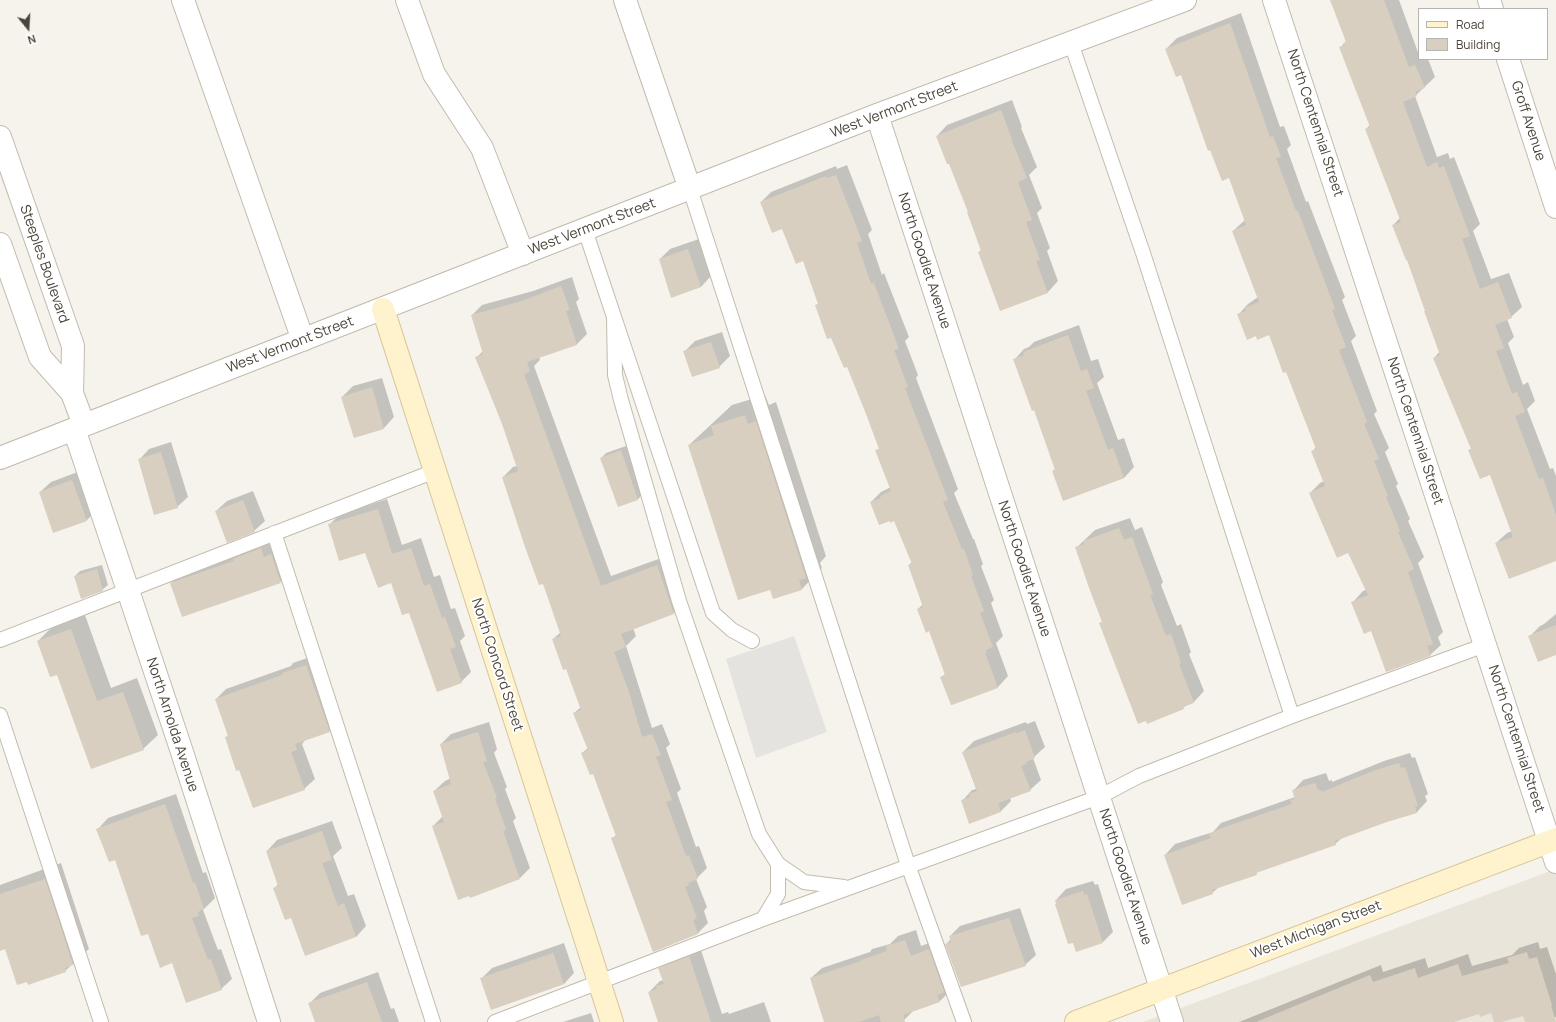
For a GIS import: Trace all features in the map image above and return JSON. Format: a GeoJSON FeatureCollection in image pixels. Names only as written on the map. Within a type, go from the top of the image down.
{"type":"FeatureCollection","features":[{"type":"Feature","properties":{"kind":"main road","name":"North Concord Street"},"geometry":{"type":"LineString","coordinates":[[383,309],[612,1022]]}},
{"type":"Feature","properties":{"kind":"main road","name":"West Michigan Street"},"geometry":{"type":"LineString","coordinates":[[1076,1022],[1553,840]]}},
{"type":"Feature","properties":{"kind":"street"},"geometry":{"type":"LineString","coordinates":[[183,0],[303,340]]}},
{"type":"Feature","properties":{"kind":"street"},"geometry":{"type":"LineString","coordinates":[[407,0],[434,74],[482,148],[523,254]]}},
{"type":"Feature","properties":{"kind":"street"},"geometry":{"type":"LineString","coordinates":[[626,0],[690,189]]}},
{"type":"Feature","properties":{"kind":"street","name":"West Vermont Street"},"geometry":{"type":"LineString","coordinates":[[0,458],[876,115],[1184,0]]}},
{"type":"Feature","properties":{"kind":"street","name":"North Centennial Street"},"geometry":{"type":"LineString","coordinates":[[1274,0],[1485,645],[1553,840],[1556,862]]}},
{"type":"Feature","properties":{"kind":"street","name":"Groff Avenue"},"geometry":{"type":"LineString","coordinates":[[1508,60],[1556,207]]}},
{"type":"Feature","properties":{"kind":"street","name":"North Goodlet Avenue"},"geometry":{"type":"LineString","coordinates":[[876,115],[1172,1022]]}},
{"type":"Feature","properties":{"kind":"street","name":"Steeples Boulevard"},"geometry":{"type":"LineString","coordinates":[[0,138],[72,346],[72,393],[79,427]]}},
{"type":"Feature","properties":{"kind":"street","name":"Steeples Boulevard"},"geometry":{"type":"LineString","coordinates":[[0,244],[40,357],[72,393]]}},
{"type":"Feature","properties":{"kind":"street","name":"North Arnolda Avenue"},"geometry":{"type":"LineString","coordinates":[[79,427],[128,590],[268,1022]]}},
{"type":"Feature","properties":{"kind":"lane"},"geometry":{"type":"LineString","coordinates":[[1071,43],[1143,253],[1292,716]]}},
{"type":"Feature","properties":{"kind":"lane"},"geometry":{"type":"LineString","coordinates":[[690,189],[908,865],[964,1022]]}},
{"type":"Feature","properties":{"kind":"lane"},"geometry":{"type":"LineString","coordinates":[[585,230],[713,613],[732,630],[752,641]]}},
{"type":"Feature","properties":{"kind":"lane"},"geometry":{"type":"LineString","coordinates":[[614,317],[615,375],[621,400],[679,601],[759,834],[778,864],[804,882],[847,888]]}},
{"type":"Feature","properties":{"kind":"lane"},"geometry":{"type":"LineString","coordinates":[[0,640],[435,471]]}},
{"type":"Feature","properties":{"kind":"lane"},"geometry":{"type":"LineString","coordinates":[[274,533],[433,1022]]}},
{"type":"Feature","properties":{"kind":"lane"},"geometry":{"type":"LineString","coordinates":[[495,1022],[763,919],[908,865],[1099,797],[1139,776],[1292,716],[1485,645]]}},
{"type":"Feature","properties":{"kind":"lane"},"geometry":{"type":"LineString","coordinates":[[0,715],[100,1022]]}},
{"type":"Feature","properties":{"kind":"lane"},"geometry":{"type":"LineString","coordinates":[[763,919],[778,894],[778,864]]}},
{"type":"Feature","properties":{"kind":"shaded area"},"geometry":{"type":"Polygon","coordinates":[[[794,636],[827,732],[756,758],[726,659],[794,636]]]}},
{"type":"Feature","properties":{"kind":"shaded area"},"geometry":{"type":"Polygon","coordinates":[[[1556,869],[1556,1022],[1143,1022],[1556,869]]]}},
{"type":"Feature","properties":{"kind":"building"},"geometry":{"type":"Polygon","coordinates":[[[1330,0],[1384,0],[1409,67],[1415,65],[1425,88],[1415,92],[1417,96],[1403,102],[1427,167],[1437,162],[1439,168],[1444,166],[1470,236],[1462,239],[1480,289],[1498,282],[1512,318],[1495,325],[1504,348],[1496,351],[1512,394],[1517,392],[1525,412],[1515,416],[1539,479],[1543,478],[1556,515],[1556,561],[1509,579],[1495,543],[1513,537],[1490,475],[1480,479],[1468,450],[1471,449],[1433,358],[1440,355],[1407,260],[1392,225],[1401,222],[1365,129],[1370,127],[1339,47],[1344,45],[1343,43],[1346,42],[1330,0]]]}},
{"type":"Feature","properties":{"kind":"building"},"geometry":{"type":"Polygon","coordinates":[[[1230,23],[1270,137],[1273,136],[1281,157],[1276,158],[1296,211],[1298,211],[1335,309],[1332,310],[1346,347],[1339,350],[1367,422],[1364,424],[1379,459],[1374,461],[1388,496],[1386,497],[1400,531],[1398,532],[1414,569],[1408,572],[1433,644],[1427,646],[1431,656],[1386,672],[1371,631],[1364,634],[1351,602],[1368,595],[1348,553],[1337,558],[1309,493],[1325,486],[1311,451],[1316,449],[1286,372],[1283,373],[1269,335],[1257,340],[1256,336],[1247,340],[1237,314],[1246,311],[1245,308],[1259,302],[1232,231],[1246,225],[1229,178],[1222,181],[1210,150],[1208,151],[1181,75],[1176,77],[1165,49],[1230,23]]]}},
{"type":"Feature","properties":{"kind":"building"},"geometry":{"type":"Polygon","coordinates":[[[1001,110],[1027,178],[1018,182],[1032,220],[1026,222],[1040,260],[1036,261],[1048,293],[1000,311],[978,252],[981,251],[968,212],[936,136],[1001,110]]]}},
{"type":"Feature","properties":{"kind":"building"},"geometry":{"type":"Polygon","coordinates":[[[836,175],[862,241],[857,243],[871,284],[874,283],[899,349],[894,350],[908,387],[905,388],[948,500],[943,502],[962,549],[964,549],[973,575],[971,576],[984,611],[980,613],[993,647],[986,650],[987,653],[985,653],[998,688],[952,705],[940,677],[945,675],[929,631],[926,633],[917,609],[923,607],[908,565],[912,564],[894,521],[879,525],[870,502],[881,498],[880,496],[891,491],[875,450],[879,449],[866,414],[847,367],[844,368],[831,338],[827,339],[815,305],[818,304],[803,261],[796,264],[782,229],[772,233],[760,202],[826,176],[827,178],[836,175]]]}},
{"type":"Feature","properties":{"kind":"building"},"geometry":{"type":"Polygon","coordinates":[[[688,249],[701,287],[671,298],[659,259],[688,249]]]}},
{"type":"Feature","properties":{"kind":"building"},"geometry":{"type":"Polygon","coordinates":[[[561,286],[570,310],[566,311],[577,345],[527,362],[530,371],[524,374],[601,586],[657,565],[674,614],[621,634],[626,647],[614,652],[628,689],[642,737],[652,734],[661,755],[656,757],[672,800],[666,802],[686,856],[689,855],[698,879],[688,883],[689,885],[685,887],[697,918],[693,920],[698,934],[653,952],[611,838],[616,836],[593,774],[590,775],[581,753],[588,750],[573,713],[581,710],[566,669],[563,670],[552,639],[561,636],[543,584],[539,585],[502,477],[518,471],[502,424],[475,357],[483,354],[471,315],[522,301],[561,286]]]}},
{"type":"Feature","properties":{"kind":"building"},"geometry":{"type":"Polygon","coordinates":[[[1068,335],[1081,371],[1087,369],[1094,388],[1086,391],[1108,450],[1113,448],[1124,478],[1063,501],[1052,471],[1055,470],[1034,410],[1032,411],[1013,359],[1024,355],[1023,352],[1068,335]]]}},
{"type":"Feature","properties":{"kind":"building"},"geometry":{"type":"Polygon","coordinates":[[[711,342],[720,368],[692,377],[683,351],[711,342]]]}},
{"type":"Feature","properties":{"kind":"building"},"geometry":{"type":"Polygon","coordinates":[[[372,387],[384,429],[354,438],[341,397],[372,387]]]}},
{"type":"Feature","properties":{"kind":"building"},"geometry":{"type":"Polygon","coordinates":[[[745,415],[748,424],[756,421],[806,578],[799,580],[802,590],[773,599],[770,590],[738,600],[688,445],[714,435],[711,426],[745,415]]]}},
{"type":"Feature","properties":{"kind":"building"},"geometry":{"type":"Polygon","coordinates":[[[621,450],[638,500],[618,507],[600,458],[621,450]]]}},
{"type":"Feature","properties":{"kind":"building"},"geometry":{"type":"Polygon","coordinates":[[[161,452],[178,508],[154,515],[138,459],[161,452]]]}},
{"type":"Feature","properties":{"kind":"building"},"geometry":{"type":"Polygon","coordinates":[[[72,480],[87,521],[53,533],[39,492],[72,480]]]}},
{"type":"Feature","properties":{"kind":"building"},"geometry":{"type":"Polygon","coordinates":[[[243,500],[255,532],[227,543],[215,511],[243,500]]]}},
{"type":"Feature","properties":{"kind":"building"},"geometry":{"type":"Polygon","coordinates":[[[378,509],[392,554],[411,548],[424,586],[430,584],[442,618],[445,617],[456,647],[450,649],[462,683],[437,692],[409,613],[402,615],[391,583],[378,588],[365,553],[339,561],[328,524],[378,509]]]}},
{"type":"Feature","properties":{"kind":"building"},"geometry":{"type":"Polygon","coordinates":[[[1119,528],[1124,540],[1132,537],[1153,594],[1150,595],[1166,636],[1171,634],[1181,663],[1179,664],[1194,703],[1183,707],[1184,709],[1147,724],[1146,721],[1138,724],[1099,623],[1102,622],[1075,547],[1084,544],[1083,541],[1119,528]]]}},
{"type":"Feature","properties":{"kind":"building"},"geometry":{"type":"Polygon","coordinates":[[[261,548],[264,557],[271,554],[281,583],[182,617],[170,583],[234,561],[233,559],[261,548]]]}},
{"type":"Feature","properties":{"kind":"building"},"geometry":{"type":"Polygon","coordinates":[[[97,569],[103,591],[81,599],[74,576],[97,569]]]}},
{"type":"Feature","properties":{"kind":"building"},"geometry":{"type":"Polygon","coordinates":[[[1556,625],[1556,655],[1538,662],[1528,636],[1556,625]]]}},
{"type":"Feature","properties":{"kind":"building"},"geometry":{"type":"Polygon","coordinates":[[[71,629],[97,701],[123,692],[144,750],[91,769],[57,675],[50,677],[37,641],[71,629]]]}},
{"type":"Feature","properties":{"kind":"building"},"geometry":{"type":"Polygon","coordinates":[[[306,665],[330,732],[295,744],[297,750],[291,752],[305,790],[253,808],[239,770],[236,771],[225,737],[228,736],[215,699],[306,665]]]}},
{"type":"Feature","properties":{"kind":"building"},"geometry":{"type":"Polygon","coordinates":[[[1025,730],[1035,758],[1021,766],[1031,791],[998,803],[1001,812],[969,824],[961,800],[970,797],[969,794],[977,791],[962,752],[1025,730]]]}},
{"type":"Feature","properties":{"kind":"building"},"geometry":{"type":"Polygon","coordinates":[[[478,732],[487,761],[483,762],[497,798],[495,799],[506,829],[503,831],[520,879],[470,898],[469,896],[458,900],[432,826],[444,822],[433,791],[451,784],[440,744],[478,732]]]}},
{"type":"Feature","properties":{"kind":"building"},"geometry":{"type":"Polygon","coordinates":[[[1399,763],[1401,768],[1405,767],[1418,806],[1415,806],[1417,813],[1335,841],[1336,845],[1256,873],[1257,875],[1212,890],[1213,894],[1182,905],[1164,855],[1211,838],[1209,834],[1222,828],[1292,804],[1290,800],[1295,799],[1292,790],[1315,783],[1318,790],[1321,790],[1322,792],[1373,771],[1399,763]]]}},
{"type":"Feature","properties":{"kind":"building"},"geometry":{"type":"Polygon","coordinates":[[[165,804],[193,883],[195,882],[204,909],[198,912],[199,916],[192,918],[208,960],[211,959],[222,990],[186,1003],[172,963],[160,968],[148,934],[141,936],[115,860],[109,862],[96,829],[165,804]]]}},
{"type":"Feature","properties":{"kind":"building"},"geometry":{"type":"Polygon","coordinates":[[[322,831],[332,860],[322,863],[338,906],[344,903],[356,937],[305,956],[291,918],[285,920],[273,888],[278,886],[266,851],[322,831]]]}},
{"type":"Feature","properties":{"kind":"building"},"geometry":{"type":"Polygon","coordinates":[[[45,879],[73,965],[65,968],[66,972],[28,985],[27,982],[17,985],[5,949],[0,951],[0,894],[45,879]]]}},
{"type":"Feature","properties":{"kind":"building"},"geometry":{"type":"Polygon","coordinates":[[[1083,891],[1084,895],[1087,894],[1103,943],[1076,952],[1073,943],[1068,944],[1055,900],[1083,891]]]}},
{"type":"Feature","properties":{"kind":"building"},"geometry":{"type":"Polygon","coordinates":[[[1009,918],[1026,966],[961,987],[945,944],[951,942],[949,936],[1009,918]]]}},
{"type":"Feature","properties":{"kind":"building"},"geometry":{"type":"Polygon","coordinates":[[[905,940],[911,956],[929,949],[944,992],[937,995],[940,1002],[903,1015],[905,1022],[881,1022],[879,1015],[859,1022],[824,1022],[810,978],[887,951],[886,946],[905,940]]]}},
{"type":"Feature","properties":{"kind":"building"},"geometry":{"type":"Polygon","coordinates":[[[1527,952],[1529,959],[1537,957],[1556,1022],[1525,1022],[1523,1016],[1502,1022],[1494,1022],[1491,1013],[1480,1017],[1479,1014],[1454,1022],[1256,1022],[1370,975],[1373,982],[1415,968],[1418,978],[1458,964],[1462,976],[1509,963],[1507,958],[1527,952]]]}},
{"type":"Feature","properties":{"kind":"building"},"geometry":{"type":"Polygon","coordinates":[[[553,953],[564,984],[491,1010],[480,978],[553,953]]]}},
{"type":"Feature","properties":{"kind":"building"},"geometry":{"type":"Polygon","coordinates":[[[689,956],[711,1022],[658,1022],[648,992],[657,989],[656,986],[664,984],[658,968],[689,956]]]}},
{"type":"Feature","properties":{"kind":"building"},"geometry":{"type":"Polygon","coordinates":[[[367,982],[382,1022],[315,1022],[308,1003],[367,982]]]}}]}
